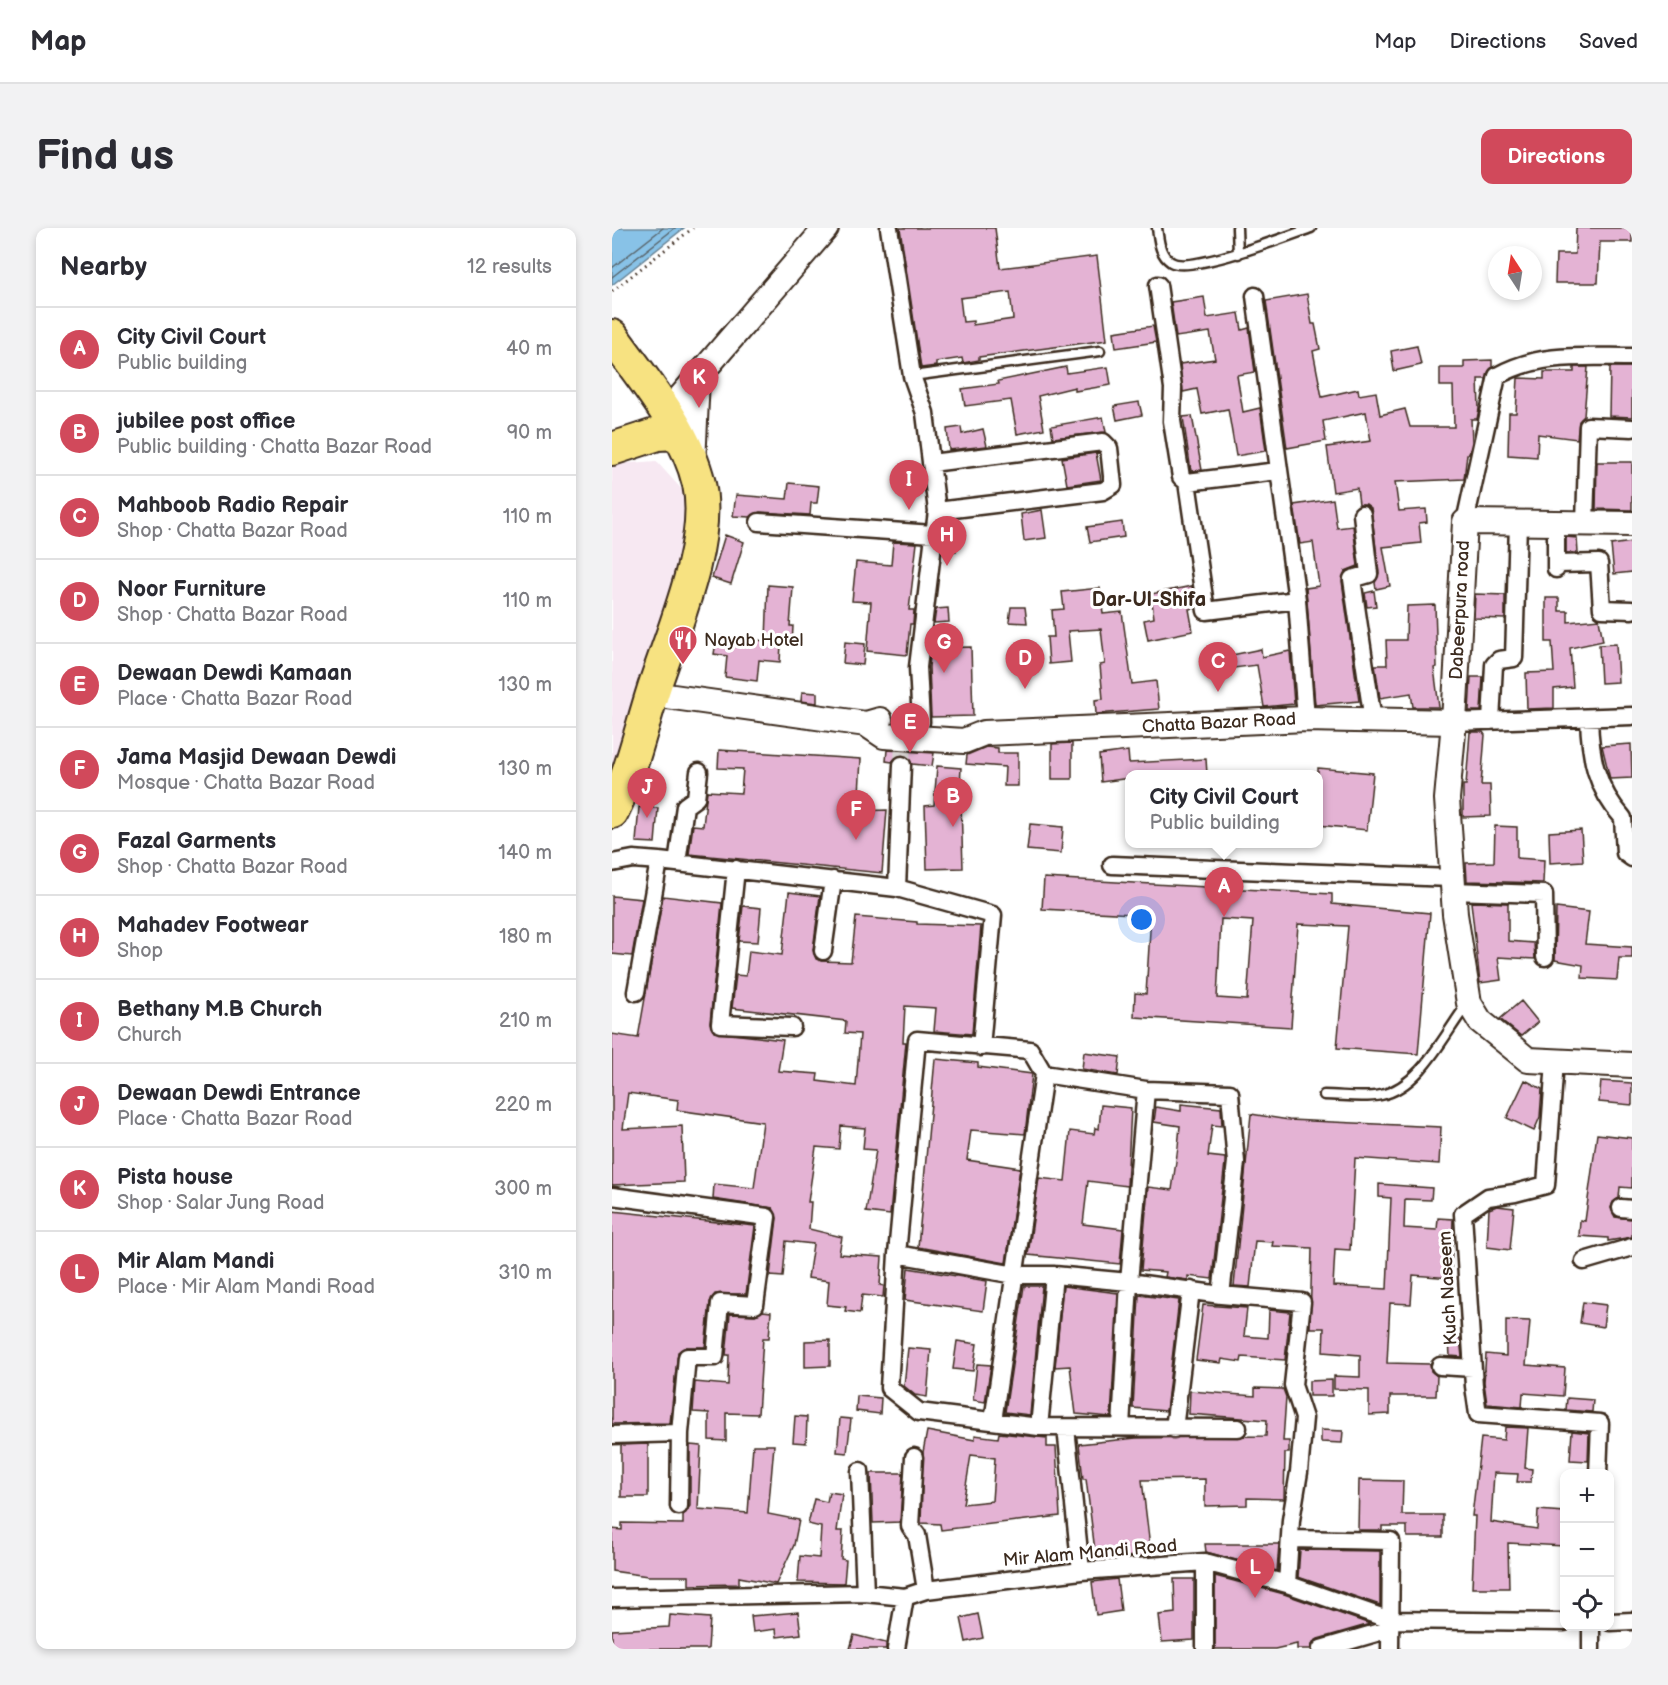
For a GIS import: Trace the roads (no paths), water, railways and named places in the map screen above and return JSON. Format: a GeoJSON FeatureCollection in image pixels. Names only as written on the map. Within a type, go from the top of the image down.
{"type":"FeatureCollection","features":[{"type":"Feature","properties":{"kind":"highway"},"geometry":{"type":"LineString","coordinates":[[612,336],[659,404],[693,465],[699,486],[701,510],[695,561],[612,812]]}},
{"type":"Feature","properties":{"kind":"highway"},"geometry":{"type":"LineString","coordinates":[[612,433],[636,423],[659,404]]}},
{"type":"Feature","properties":{"kind":"highway"},"geometry":{"type":"LineString","coordinates":[[612,449],[658,434],[659,404]]}},
{"type":"Feature","properties":{"kind":"street"},"geometry":{"type":"LineString","coordinates":[[659,404],[697,379],[825,228]]}},
{"type":"Feature","properties":{"kind":"street"},"geometry":{"type":"LineString","coordinates":[[889,228],[912,376],[925,413],[937,511],[918,667],[921,722]]}},
{"type":"Feature","properties":{"kind":"street"},"geometry":{"type":"LineString","coordinates":[[1158,285],[1173,388],[1172,421],[1181,477],[1186,482],[1206,611],[1297,600]]}},
{"type":"Feature","properties":{"kind":"street"},"geometry":{"type":"LineString","coordinates":[[1255,296],[1297,600],[1306,719]]}},
{"type":"Feature","properties":{"kind":"street"},"geometry":{"type":"LineString","coordinates":[[1465,522],[1497,376],[1520,364],[1558,357],[1632,357]]}},
{"type":"Feature","properties":{"kind":"street"},"geometry":{"type":"LineString","coordinates":[[693,465],[697,379]]}},
{"type":"Feature","properties":{"kind":"street"},"geometry":{"type":"LineString","coordinates":[[1585,523],[1588,426],[1632,428]]}},
{"type":"Feature","properties":{"kind":"street"},"geometry":{"type":"LineString","coordinates":[[931,463],[1103,442],[1109,448],[1113,484],[1103,491],[937,511]]}},
{"type":"Feature","properties":{"kind":"street"},"geometry":{"type":"LineString","coordinates":[[1186,482],[1278,471]]}},
{"type":"Feature","properties":{"kind":"street"},"geometry":{"type":"LineString","coordinates":[[1362,514],[1369,574],[1352,579],[1373,721]]}},
{"type":"Feature","properties":{"kind":"street"},"geometry":{"type":"LineString","coordinates":[[759,522],[933,534]]}},
{"type":"Feature","properties":{"kind":"street","name":"Dabeerpura road"},"geometry":{"type":"LineString","coordinates":[[1468,1003],[1452,885],[1446,800],[1454,722],[1465,522],[1632,524]]}},
{"type":"Feature","properties":{"kind":"street"},"geometry":{"type":"LineString","coordinates":[[1491,721],[1494,665],[1499,660],[1514,658],[1518,523]]}},
{"type":"Feature","properties":{"kind":"street"},"geometry":{"type":"LineString","coordinates":[[1556,523],[1556,566],[1599,563],[1602,609],[1632,610]]}},
{"type":"Feature","properties":{"kind":"street","name":"Chatta Bazar Road"},"geometry":{"type":"LineString","coordinates":[[652,694],[866,724],[883,719],[962,723],[984,733]]}},
{"type":"Feature","properties":{"kind":"street"},"geometry":{"type":"LineString","coordinates":[[1454,722],[1632,716]]}},
{"type":"Feature","properties":{"kind":"street"},"geometry":{"type":"LineString","coordinates":[[1589,718],[1590,749],[1595,774],[1613,807],[1623,818],[1625,853],[1632,858]]}},
{"type":"Feature","properties":{"kind":"street","name":"Chatta Bazar Road"},"geometry":{"type":"LineString","coordinates":[[866,724],[884,736],[964,741],[984,733],[1306,719],[1454,722]]}},
{"type":"Feature","properties":{"kind":"street"},"geometry":{"type":"LineString","coordinates":[[897,888],[902,765]]}},
{"type":"Feature","properties":{"kind":"street"},"geometry":{"type":"LineString","coordinates":[[678,863],[685,806],[696,798],[699,772]]}},
{"type":"Feature","properties":{"kind":"street"},"geometry":{"type":"LineString","coordinates":[[612,863],[633,859],[658,861],[897,888],[993,915],[981,1047]]}},
{"type":"Feature","properties":{"kind":"street"},"geometry":{"type":"LineString","coordinates":[[636,992],[658,861]]}},
{"type":"Feature","properties":{"kind":"street"},"geometry":{"type":"LineString","coordinates":[[1112,865],[1452,885],[1544,894],[1545,957]]}},
{"type":"Feature","properties":{"kind":"street"},"geometry":{"type":"LineString","coordinates":[[736,869],[720,1024],[792,1027]]}},
{"type":"Feature","properties":{"kind":"street"},"geometry":{"type":"LineString","coordinates":[[823,951],[833,880]]}},
{"type":"Feature","properties":{"kind":"street"},"geometry":{"type":"LineString","coordinates":[[1468,1003],[1480,1021],[1528,1060],[1632,1065]]}},
{"type":"Feature","properties":{"kind":"street"},"geometry":{"type":"LineString","coordinates":[[993,1422],[1044,1074],[1030,1050],[917,1040],[897,1254],[889,1388],[919,1412],[993,1422],[1065,1428],[1238,1428]]}},
{"type":"Feature","properties":{"kind":"street","name":"Kuch Naseem"},"geometry":{"type":"LineString","coordinates":[[1555,1061],[1546,1185],[1488,1197],[1463,1214],[1473,1368],[1478,1414],[1600,1423],[1598,1469]]}},
{"type":"Feature","properties":{"kind":"street"},"geometry":{"type":"LineString","coordinates":[[1044,1074],[1146,1090],[1230,1093],[1236,1162],[1221,1295]]}},
{"type":"Feature","properties":{"kind":"street"},"geometry":{"type":"LineString","coordinates":[[1121,1427],[1129,1282],[1146,1090]]}},
{"type":"Feature","properties":{"kind":"street"},"geometry":{"type":"LineString","coordinates":[[612,1196],[767,1217],[755,1305],[720,1302],[715,1357],[687,1357],[680,1433],[679,1506]]}},
{"type":"Feature","properties":{"kind":"street"},"geometry":{"type":"LineString","coordinates":[[1584,1261],[1632,1247]]}},
{"type":"Feature","properties":{"kind":"street"},"geometry":{"type":"LineString","coordinates":[[897,1254],[1015,1275],[1054,1275],[1129,1282],[1221,1295],[1302,1302],[1293,1385],[1304,1418],[1287,1584]]}},
{"type":"Feature","properties":{"kind":"street"},"geometry":{"type":"LineString","coordinates":[[1039,1427],[1054,1275]]}},
{"type":"Feature","properties":{"kind":"street"},"geometry":{"type":"LineString","coordinates":[[1174,1429],[1191,1290]]}},
{"type":"Feature","properties":{"kind":"street"},"geometry":{"type":"LineString","coordinates":[[1440,1366],[1473,1368]]}},
{"type":"Feature","properties":{"kind":"street"},"geometry":{"type":"LineString","coordinates":[[1065,1428],[1081,1571]]}},
{"type":"Feature","properties":{"kind":"street"},"geometry":{"type":"LineString","coordinates":[[612,1435],[680,1433]]}},
{"type":"Feature","properties":{"kind":"street"},"geometry":{"type":"LineString","coordinates":[[914,1457],[910,1526],[917,1535],[927,1590]]}},
{"type":"Feature","properties":{"kind":"street"},"geometry":{"type":"LineString","coordinates":[[861,1471],[865,1593]]}},
{"type":"Feature","properties":{"kind":"street"},"geometry":{"type":"LineString","coordinates":[[1290,1539],[1391,1541],[1390,1649]]}},
{"type":"Feature","properties":{"kind":"street"},"geometry":{"type":"LineString","coordinates":[[1205,1562],[1205,1649]]}},
{"type":"Feature","properties":{"kind":"street","name":"Mir Alam Mandi Road"},"geometry":{"type":"LineString","coordinates":[[612,1598],[865,1593],[905,1597],[927,1590],[1081,1571],[1205,1562],[1287,1584],[1390,1625],[1560,1622]]}},
{"type":"Feature","properties":{"kind":"street"},"geometry":{"type":"LineString","coordinates":[[896,1649],[905,1597]]}},
{"type":"Feature","properties":{"kind":"street"},"geometry":{"type":"LineString","coordinates":[[1614,1622],[1632,1621]]}},
{"type":"Feature","properties":{"kind":"street"},"geometry":{"type":"LineString","coordinates":[[1321,1649],[1390,1625]]}},
{"type":"Feature","properties":{"kind":"street"},"geometry":{"type":"LineString","coordinates":[[1591,1631],[1591,1649]]}},
{"type":"Feature","properties":{"kind":"lane"},"geometry":{"type":"LineString","coordinates":[[1157,228],[1162,252],[1172,263],[1183,264],[1238,254],[1311,228]]}},
{"type":"Feature","properties":{"kind":"lane"},"geometry":{"type":"LineString","coordinates":[[1237,228],[1238,254]]}},
{"type":"Feature","properties":{"kind":"lane"},"geometry":{"type":"LineString","coordinates":[[912,376],[1100,351]]}},
{"type":"Feature","properties":{"kind":"lane"},"geometry":{"type":"LineString","coordinates":[[1324,1095],[1383,1095],[1413,1078],[1425,1066],[1468,1003]]}},
{"type":"Feature","properties":{"kind":"water"},"geometry":{"type":"Polygon","coordinates":[[[612,228],[684,228],[612,285],[612,228]]]}},
{"type":"Feature","properties":{"kind":"tunnel"},"geometry":{"type":"LineString","coordinates":[[902,765],[903,737]]}},
{"type":"Feature","properties":{"kind":"place","name":"Pista house"},"geometry":{"type":"Point","coordinates":[699,408]}},
{"type":"Feature","properties":{"kind":"place","name":"Bethany M.B Church"},"geometry":{"type":"Point","coordinates":[909,510]}},
{"type":"Feature","properties":{"kind":"place","name":"Mahadev Footwear"},"geometry":{"type":"Point","coordinates":[947,566]}},
{"type":"Feature","properties":{"kind":"place","name":"Nayab Hotel"},"geometry":{"type":"Point","coordinates":[683,666]}},
{"type":"Feature","properties":{"kind":"place","name":"Fazal Garments"},"geometry":{"type":"Point","coordinates":[944,673]}},
{"type":"Feature","properties":{"kind":"place","name":"Noor Furniture"},"geometry":{"type":"Point","coordinates":[1025,689]}},
{"type":"Feature","properties":{"kind":"place","name":"Mahboob Radio Repair"},"geometry":{"type":"Point","coordinates":[1218,692]}},
{"type":"Feature","properties":{"kind":"place","name":"Dewaan Dewdi Kamaan"},"geometry":{"type":"Point","coordinates":[910,753]}},
{"type":"Feature","properties":{"kind":"place","name":"Dewaan Dewdi Entrance"},"geometry":{"type":"Point","coordinates":[647,818]}},
{"type":"Feature","properties":{"kind":"place","name":"jubilee post office"},"geometry":{"type":"Point","coordinates":[953,827]}},
{"type":"Feature","properties":{"kind":"place","name":"Jama Masjid Dewaan Dewdi"},"geometry":{"type":"Point","coordinates":[856,840]}},
{"type":"Feature","properties":{"kind":"place","name":"City Civil Court"},"geometry":{"type":"Point","coordinates":[1224,917]}},
{"type":"Feature","properties":{"kind":"place","name":"Mir Alam Mandi"},"geometry":{"type":"Point","coordinates":[1255,1598]}},
{"type":"Feature","properties":{"kind":"district","name":"Dar-Ul-Shifa"},"geometry":{"type":"Point","coordinates":[1149,600]}}]}
